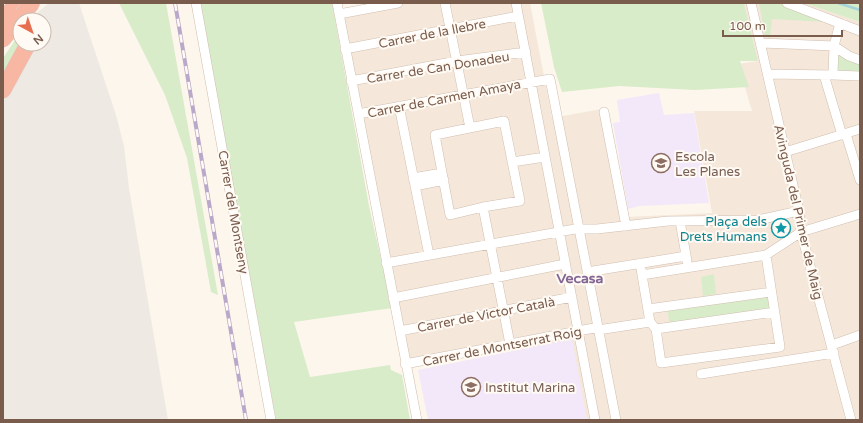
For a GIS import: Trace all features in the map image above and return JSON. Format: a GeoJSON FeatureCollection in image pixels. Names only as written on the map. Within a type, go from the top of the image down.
{"type":"FeatureCollection","features":[{"type":"Feature","properties":{"kind":"highway"},"geometry":{"type":"LineString","coordinates":[[3,20],[24,8]]}},
{"type":"Feature","properties":{"kind":"highway"},"geometry":{"type":"LineString","coordinates":[[3,39],[24,8]]}},
{"type":"Feature","properties":{"kind":"highway"},"geometry":{"type":"LineString","coordinates":[[3,90],[24,52]]}},
{"type":"Feature","properties":{"kind":"street","name":"Carrer del Montseny"},"geometry":{"type":"LineString","coordinates":[[196,3],[271,420]]}},
{"type":"Feature","properties":{"kind":"street"},"geometry":{"type":"LineString","coordinates":[[337,3],[386,263],[394,298],[405,364],[417,420]]}},
{"type":"Feature","properties":{"kind":"street"},"geometry":{"type":"LineString","coordinates":[[339,14],[398,3]]}},
{"type":"Feature","properties":{"kind":"street"},"geometry":{"type":"LineString","coordinates":[[445,3],[470,128]]}},
{"type":"Feature","properties":{"kind":"street"},"geometry":{"type":"LineString","coordinates":[[516,3],[595,420]]}},
{"type":"Feature","properties":{"kind":"street","name":"Avinguda del Primer de Maig"},"geometry":{"type":"LineString","coordinates":[[751,3],[798,211],[801,232],[851,420]]}},
{"type":"Feature","properties":{"kind":"street"},"geometry":{"type":"LineString","coordinates":[[787,3],[860,31]]}},
{"type":"Feature","properties":{"kind":"street","name":"Carrer de la llebre"},"geometry":{"type":"LineString","coordinates":[[345,49],[518,16]]}},
{"type":"Feature","properties":{"kind":"street"},"geometry":{"type":"LineString","coordinates":[[840,23],[829,75],[844,134],[860,180]]}},
{"type":"Feature","properties":{"kind":"street"},"geometry":{"type":"LineString","coordinates":[[760,43],[834,46],[849,56],[860,60]]}},
{"type":"Feature","properties":{"kind":"street","name":"Carrer de Can Donadeu"},"geometry":{"type":"LineString","coordinates":[[352,81],[457,61],[526,52]]}},
{"type":"Feature","properties":{"kind":"street"},"geometry":{"type":"LineString","coordinates":[[768,74],[860,76]]}},
{"type":"Feature","properties":{"kind":"street","name":"Carrer de Carmen Amaya"},"geometry":{"type":"LineString","coordinates":[[358,114],[531,81],[550,79],[579,229]]}},
{"type":"Feature","properties":{"kind":"street"},"geometry":{"type":"LineString","coordinates":[[399,106],[429,255]]}},
{"type":"Feature","properties":{"kind":"street"},"geometry":{"type":"LineString","coordinates":[[604,112],[626,226]]}},
{"type":"Feature","properties":{"kind":"street"},"geometry":{"type":"LineString","coordinates":[[504,121],[520,201],[483,207],[450,215],[435,135],[470,128],[504,121]]}},
{"type":"Feature","properties":{"kind":"street"},"geometry":{"type":"LineString","coordinates":[[785,152],[860,129]]}},
{"type":"Feature","properties":{"kind":"street"},"geometry":{"type":"LineString","coordinates":[[512,162],[545,157]]}},
{"type":"Feature","properties":{"kind":"street"},"geometry":{"type":"LineString","coordinates":[[414,182],[443,177]]}},
{"type":"Feature","properties":{"kind":"street"},"geometry":{"type":"LineString","coordinates":[[483,207],[510,344]]}},
{"type":"Feature","properties":{"kind":"street"},"geometry":{"type":"LineString","coordinates":[[386,263],[559,231],[680,221],[758,220],[798,211]]}},
{"type":"Feature","properties":{"kind":"street"},"geometry":{"type":"LineString","coordinates":[[642,275],[766,255],[801,232],[860,214]]}},
{"type":"Feature","properties":{"kind":"street"},"geometry":{"type":"LineString","coordinates":[[680,221],[689,268]]}},
{"type":"Feature","properties":{"kind":"street"},"geometry":{"type":"LineString","coordinates":[[579,229],[616,420]]}},
{"type":"Feature","properties":{"kind":"street"},"geometry":{"type":"LineString","coordinates":[[640,263],[648,309],[661,363],[780,347],[766,255]]}},
{"type":"Feature","properties":{"kind":"street"},"geometry":{"type":"LineString","coordinates":[[587,272],[686,256]]}},
{"type":"Feature","properties":{"kind":"street"},"geometry":{"type":"LineString","coordinates":[[394,298],[565,264]]}},
{"type":"Feature","properties":{"kind":"street"},"geometry":{"type":"LineString","coordinates":[[648,309],[771,292]]}},
{"type":"Feature","properties":{"kind":"street","name":"Carrer de Victor Català"},"geometry":{"type":"LineString","coordinates":[[400,331],[572,297]]}},
{"type":"Feature","properties":{"kind":"street","name":"Carrer de Montserrat Roig"},"geometry":{"type":"LineString","coordinates":[[405,364],[594,328],[598,330],[653,326],[774,312]]}},
{"type":"Feature","properties":{"kind":"street"},"geometry":{"type":"LineString","coordinates":[[701,374],[833,349],[860,335]]}},
{"type":"Feature","properties":{"kind":"street"},"geometry":{"type":"LineString","coordinates":[[721,355],[724,370]]}},
{"type":"Feature","properties":{"kind":"shaded area"},"geometry":{"type":"Polygon","coordinates":[[[49,3],[79,3],[116,115],[124,146],[129,188],[168,420],[3,420],[3,102],[30,52],[52,52],[52,12],[38,12],[49,3]]]}},
{"type":"Feature","properties":{"kind":"shaded area"},"geometry":{"type":"Polygon","coordinates":[[[378,3],[530,3],[552,118],[607,108],[627,217],[712,213],[694,111],[752,111],[738,64],[758,61],[744,3],[805,3],[860,22],[860,420],[526,420],[510,348],[404,367],[336,12],[378,3]]]}},
{"type":"Feature","properties":{"kind":"shaded area","name":"Escola Les Planes"},"geometry":{"type":"Polygon","coordinates":[[[659,93],[664,115],[694,113],[709,203],[639,206],[628,209],[613,123],[620,122],[617,100],[659,93]]]}},
{"type":"Feature","properties":{"kind":"shaded area"},"geometry":{"type":"Polygon","coordinates":[[[572,339],[587,420],[428,420],[418,370],[572,339]]]}},
{"type":"Feature","properties":{"kind":"green space"},"geometry":{"type":"Polygon","coordinates":[[[119,3],[166,3],[218,295],[211,292],[187,158],[165,95],[119,3]]]}},
{"type":"Feature","properties":{"kind":"green space"},"geometry":{"type":"Polygon","coordinates":[[[201,3],[332,3],[369,206],[392,308],[294,322],[310,377],[390,365],[391,370],[402,375],[410,420],[276,420],[200,6],[201,3]]]}},
{"type":"Feature","properties":{"kind":"green space"},"geometry":{"type":"Polygon","coordinates":[[[541,3],[744,3],[758,61],[740,61],[749,87],[695,90],[619,86],[562,92],[554,67],[541,3]]]}},
{"type":"Feature","properties":{"kind":"green space"},"geometry":{"type":"Polygon","coordinates":[[[759,3],[785,3],[827,22],[772,19],[770,38],[765,36],[759,3]]]}},
{"type":"Feature","properties":{"kind":"green space"},"geometry":{"type":"Polygon","coordinates":[[[804,3],[860,3],[860,22],[804,3]]]}},
{"type":"Feature","properties":{"kind":"green space"},"geometry":{"type":"Polygon","coordinates":[[[12,45],[12,52],[16,52],[3,81],[3,58],[12,45]]]}},
{"type":"Feature","properties":{"kind":"green space"},"geometry":{"type":"Polygon","coordinates":[[[834,46],[860,60],[860,76],[833,75],[834,46]]]}},
{"type":"Feature","properties":{"kind":"green space"},"geometry":{"type":"Polygon","coordinates":[[[714,274],[716,294],[703,296],[701,277],[714,274]]]}},
{"type":"Feature","properties":{"kind":"green space"},"geometry":{"type":"Polygon","coordinates":[[[771,292],[774,312],[670,327],[667,307],[771,292]]]}},
{"type":"Feature","properties":{"kind":"waterway"},"geometry":{"type":"LineString","coordinates":[[838,3],[860,10]]}},
{"type":"Feature","properties":{"kind":"railway"},"geometry":{"type":"LineString","coordinates":[[175,3],[246,420]]}},
{"type":"Feature","properties":{"kind":"place","name":"Escola Les Planes"},"geometry":{"type":"Point","coordinates":[661,163]}},
{"type":"Feature","properties":{"kind":"place","name":"Plaça dels Drets Humans"},"geometry":{"type":"Point","coordinates":[781,228]}},
{"type":"Feature","properties":{"kind":"place","name":"Institut Marina"},"geometry":{"type":"Point","coordinates":[471,387]}},
{"type":"Feature","properties":{"kind":"district","name":"Vecasa"},"geometry":{"type":"Point","coordinates":[580,278]}}]}
